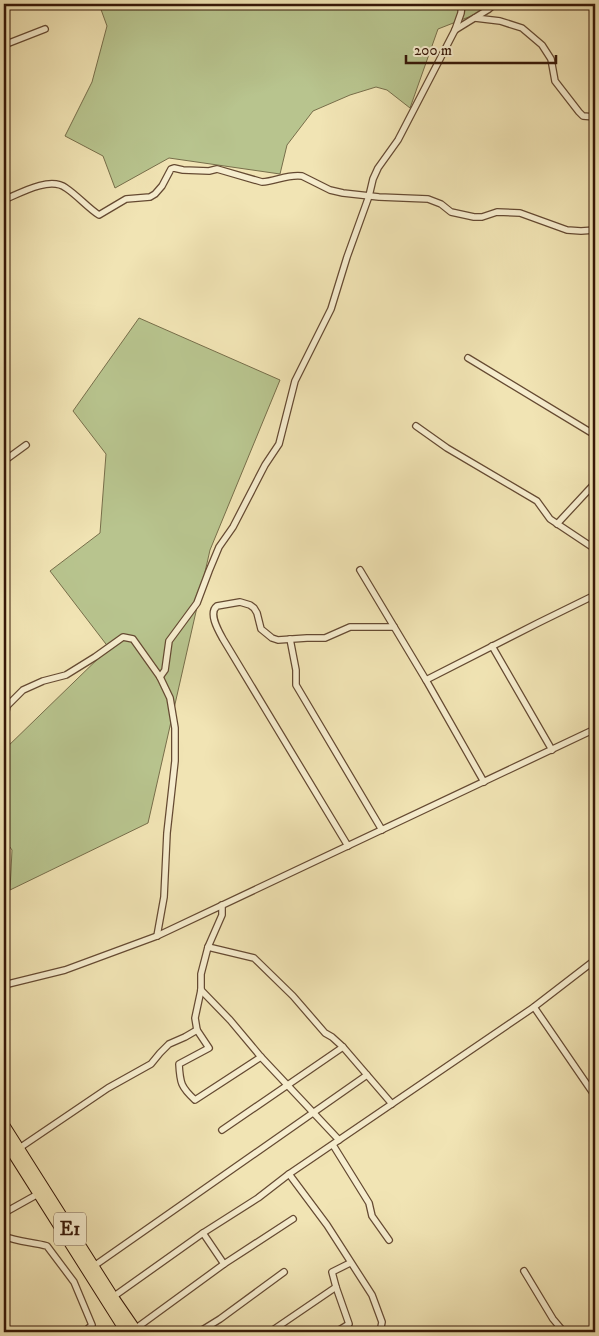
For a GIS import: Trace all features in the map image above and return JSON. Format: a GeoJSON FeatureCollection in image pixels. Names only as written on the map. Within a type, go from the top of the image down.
{"type":"FeatureCollection","features":[{"type":"Feature","properties":{"kind":"highway","name":"E1"},"geometry":{"type":"LineString","coordinates":[[4,1125],[133,1331]]}},
{"type":"Feature","properties":{"kind":"highway","name":"E1"},"geometry":{"type":"LineString","coordinates":[[4,1139],[38,1194],[133,1331]]}},
{"type":"Feature","properties":{"kind":"street"},"geometry":{"type":"LineString","coordinates":[[160,677],[165,670],[169,641],[197,603],[219,547],[233,527],[265,466],[279,444],[295,381],[332,309],[373,179],[378,168],[398,140],[455,30],[462,4]]}},
{"type":"Feature","properties":{"kind":"street"},"geometry":{"type":"LineString","coordinates":[[455,30],[495,4]]}},
{"type":"Feature","properties":{"kind":"street"},"geometry":{"type":"LineString","coordinates":[[476,18],[500,21],[522,28],[542,45],[551,59],[556,81],[579,112],[583,116],[595,117]]}},
{"type":"Feature","properties":{"kind":"street"},"geometry":{"type":"LineString","coordinates":[[4,45],[45,29]]}},
{"type":"Feature","properties":{"kind":"street"},"geometry":{"type":"LineString","coordinates":[[4,200],[40,186],[55,183],[64,186],[100,215],[126,199],[150,197],[155,194],[162,186],[171,168],[209,171],[217,169],[262,182],[270,182],[289,176],[302,176],[330,190],[342,193],[428,199],[441,204],[451,212],[474,217],[482,218],[497,212],[520,214],[567,230],[595,230]]}},
{"type":"Feature","properties":{"kind":"street"},"geometry":{"type":"LineString","coordinates":[[468,358],[595,435]]}},
{"type":"Feature","properties":{"kind":"street"},"geometry":{"type":"LineString","coordinates":[[416,426],[447,448],[531,498],[540,505],[550,520],[595,549]]}},
{"type":"Feature","properties":{"kind":"street"},"geometry":{"type":"LineString","coordinates":[[4,461],[26,445]]}},
{"type":"Feature","properties":{"kind":"street"},"geometry":{"type":"LineString","coordinates":[[557,524],[595,483]]}},
{"type":"Feature","properties":{"kind":"street"},"geometry":{"type":"LineString","coordinates":[[360,570],[484,782]]}},
{"type":"Feature","properties":{"kind":"street"},"geometry":{"type":"LineString","coordinates":[[426,680],[595,595]]}},
{"type":"Feature","properties":{"kind":"street"},"geometry":{"type":"LineString","coordinates":[[348,846],[223,639],[216,625],[213,610],[218,606],[244,603],[254,608],[261,629],[272,638],[278,640],[325,638],[350,627],[394,627]]}},
{"type":"Feature","properties":{"kind":"street"},"geometry":{"type":"LineString","coordinates":[[4,722],[7,706],[23,690],[43,681],[66,675],[95,658],[123,637],[130,638],[138,644],[160,677],[170,698],[175,728],[175,761],[167,833],[164,897],[157,936]]}},
{"type":"Feature","properties":{"kind":"street"},"geometry":{"type":"LineString","coordinates":[[290,639],[296,670],[296,685],[382,830]]}},
{"type":"Feature","properties":{"kind":"street"},"geometry":{"type":"LineString","coordinates":[[492,646],[552,750]]}},
{"type":"Feature","properties":{"kind":"street"},"geometry":{"type":"LineString","coordinates":[[4,986],[65,970],[157,936],[595,730]]}},
{"type":"Feature","properties":{"kind":"street"},"geometry":{"type":"LineString","coordinates":[[222,905],[222,914],[208,947],[201,974],[201,990],[195,1018],[197,1030],[208,1048],[179,1064],[180,1081],[195,1100],[261,1057]]}},
{"type":"Feature","properties":{"kind":"street"},"geometry":{"type":"LineString","coordinates":[[208,947],[254,958],[293,996],[325,1033],[332,1036],[392,1104]]}},
{"type":"Feature","properties":{"kind":"street"},"geometry":{"type":"LineString","coordinates":[[113,1297],[203,1233],[258,1198],[289,1174],[534,1007],[595,960]]}},
{"type":"Feature","properties":{"kind":"street"},"geometry":{"type":"LineString","coordinates":[[201,990],[230,1020],[261,1057],[340,1140]]}},
{"type":"Feature","properties":{"kind":"street"},"geometry":{"type":"LineString","coordinates":[[534,1007],[595,1096]]}},
{"type":"Feature","properties":{"kind":"street"},"geometry":{"type":"LineString","coordinates":[[18,1149],[108,1088],[151,1064],[169,1044],[197,1030]]}},
{"type":"Feature","properties":{"kind":"street"},"geometry":{"type":"LineString","coordinates":[[222,1130],[342,1047]]}},
{"type":"Feature","properties":{"kind":"street"},"geometry":{"type":"LineString","coordinates":[[94,1266],[244,1159],[367,1075]]}},
{"type":"Feature","properties":{"kind":"street"},"geometry":{"type":"LineString","coordinates":[[333,1145],[368,1203],[372,1216],[389,1240]]}},
{"type":"Feature","properties":{"kind":"street"},"geometry":{"type":"LineString","coordinates":[[289,1174],[327,1226],[372,1295],[382,1322],[380,1332]]}},
{"type":"Feature","properties":{"kind":"street"},"geometry":{"type":"LineString","coordinates":[[4,1213],[38,1194]]}},
{"type":"Feature","properties":{"kind":"street"},"geometry":{"type":"LineString","coordinates":[[133,1331],[224,1264],[293,1219]]}},
{"type":"Feature","properties":{"kind":"street"},"geometry":{"type":"LineString","coordinates":[[203,1233],[224,1264]]}},
{"type":"Feature","properties":{"kind":"street"},"geometry":{"type":"LineString","coordinates":[[4,1236],[48,1246],[74,1282],[92,1325],[84,1332]]}},
{"type":"Feature","properties":{"kind":"street"},"geometry":{"type":"LineString","coordinates":[[336,1332],[349,1324],[332,1272],[350,1263]]}},
{"type":"Feature","properties":{"kind":"street"},"geometry":{"type":"LineString","coordinates":[[524,1271],[553,1319],[564,1332]]}},
{"type":"Feature","properties":{"kind":"street"},"geometry":{"type":"LineString","coordinates":[[199,1332],[284,1272]]}},
{"type":"Feature","properties":{"kind":"street"},"geometry":{"type":"LineString","coordinates":[[270,1332],[336,1287]]}},
{"type":"Feature","properties":{"kind":"street"},"geometry":{"type":"LineString","coordinates":[[591,1332],[595,1330]]}},
{"type":"Feature","properties":{"kind":"green space"},"geometry":{"type":"Polygon","coordinates":[[[99,4],[502,4],[438,29],[410,108],[387,90],[376,87],[350,95],[313,111],[287,145],[280,174],[169,158],[115,188],[103,156],[65,136],[92,82],[107,26],[99,4]]]}},
{"type":"Feature","properties":{"kind":"green space"},"geometry":{"type":"Polygon","coordinates":[[[139,318],[280,380],[210,550],[148,823],[10,890],[12,850],[4,839],[4,750],[109,648],[50,571],[100,533],[106,454],[73,411],[139,318]]]}}]}
